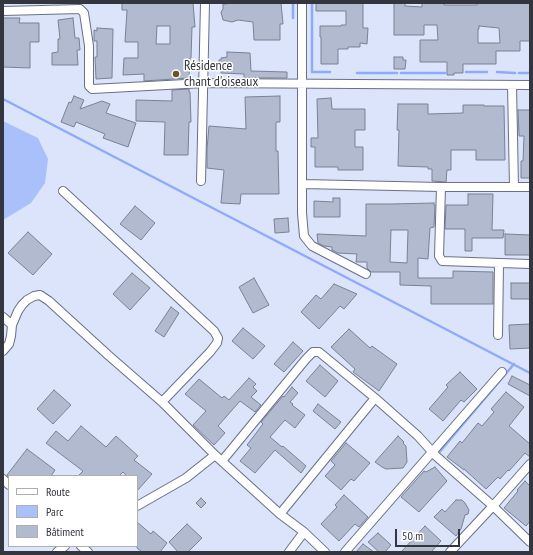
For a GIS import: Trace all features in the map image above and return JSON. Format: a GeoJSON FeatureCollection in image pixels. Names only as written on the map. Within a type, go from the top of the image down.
{"type":"FeatureCollection","features":[{"type":"Feature","properties":{"kind":"street"},"geometry":{"type":"LineString","coordinates":[[201,181],[206,3]]}},
{"type":"Feature","properties":{"kind":"street"},"geometry":{"type":"LineString","coordinates":[[302,3],[302,213],[304,236],[312,246],[366,274]]}},
{"type":"Feature","properties":{"kind":"street"},"geometry":{"type":"LineString","coordinates":[[3,11],[46,6],[80,9],[84,13],[89,46],[89,86],[92,89],[204,83],[530,85]]}},
{"type":"Feature","properties":{"kind":"street"},"geometry":{"type":"LineString","coordinates":[[512,85],[514,187]]}},
{"type":"Feature","properties":{"kind":"street"},"geometry":{"type":"LineString","coordinates":[[302,184],[530,187]]}},
{"type":"Feature","properties":{"kind":"street"},"geometry":{"type":"LineString","coordinates":[[441,187],[439,256],[442,260],[530,264]]}},
{"type":"Feature","properties":{"kind":"street"},"geometry":{"type":"LineString","coordinates":[[63,191],[214,331],[218,338],[217,343],[210,352],[162,402]]}},
{"type":"Feature","properties":{"kind":"street"},"geometry":{"type":"LineString","coordinates":[[498,335],[499,263]]}},
{"type":"Feature","properties":{"kind":"street"},"geometry":{"type":"LineString","coordinates":[[3,351],[9,344],[12,325],[18,311],[27,300],[34,296],[40,295],[49,301],[162,402],[222,462],[280,514],[304,532],[325,552]]}},
{"type":"Feature","properties":{"kind":"street"},"geometry":{"type":"LineString","coordinates":[[3,317],[12,325]]}},
{"type":"Feature","properties":{"kind":"street"},"geometry":{"type":"LineString","coordinates":[[222,462],[306,359],[313,352],[319,352],[376,398],[530,542]]}},
{"type":"Feature","properties":{"kind":"street"},"geometry":{"type":"LineString","coordinates":[[345,552],[502,372]]}},
{"type":"Feature","properties":{"kind":"street"},"geometry":{"type":"LineString","coordinates":[[280,514],[376,398]]}},
{"type":"Feature","properties":{"kind":"street"},"geometry":{"type":"LineString","coordinates":[[138,505],[186,478],[215,455]]}},
{"type":"Feature","properties":{"kind":"street"},"geometry":{"type":"LineString","coordinates":[[450,552],[530,464]]}},
{"type":"Feature","properties":{"kind":"street"},"geometry":{"type":"LineString","coordinates":[[289,552],[304,532]]}},
{"type":"Feature","properties":{"kind":"green space"},"geometry":{"type":"Polygon","coordinates":[[[3,121],[38,138],[48,159],[45,183],[31,203],[3,220],[3,121]]]}},
{"type":"Feature","properties":{"kind":"building"},"geometry":{"type":"Polygon","coordinates":[[[122,3],[193,3],[195,27],[192,27],[189,78],[144,81],[144,74],[123,75],[124,58],[138,58],[138,42],[125,42],[127,10],[122,10],[122,3]],[[157,26],[156,44],[170,44],[170,26],[157,26]]]}},
{"type":"Feature","properties":{"kind":"building"},"geometry":{"type":"Polygon","coordinates":[[[281,3],[283,24],[280,24],[280,40],[254,40],[253,22],[238,20],[232,22],[223,20],[221,12],[223,9],[223,4],[281,3]]]}},
{"type":"Feature","properties":{"kind":"building"},"geometry":{"type":"Polygon","coordinates":[[[316,3],[363,3],[363,28],[368,28],[367,44],[360,43],[360,47],[338,49],[338,64],[321,64],[320,26],[346,25],[346,11],[316,11],[316,3]]]}},
{"type":"Feature","properties":{"kind":"building"},"geometry":{"type":"Polygon","coordinates":[[[394,3],[405,3],[405,6],[422,7],[422,3],[477,5],[477,3],[530,3],[530,41],[520,41],[520,51],[496,51],[496,64],[463,64],[463,73],[447,75],[447,62],[420,62],[420,40],[438,40],[437,25],[424,25],[424,35],[394,35],[394,3]],[[479,26],[478,43],[500,43],[499,28],[479,26]]]}},
{"type":"Feature","properties":{"kind":"building"},"geometry":{"type":"Polygon","coordinates":[[[3,18],[20,18],[19,23],[39,23],[39,42],[30,42],[30,68],[3,67],[3,18]]]}},
{"type":"Feature","properties":{"kind":"building"},"geometry":{"type":"Polygon","coordinates":[[[73,18],[75,38],[79,38],[80,50],[77,50],[78,65],[52,65],[52,53],[58,52],[58,39],[60,39],[58,20],[73,18]]]}},
{"type":"Feature","properties":{"kind":"building"},"geometry":{"type":"Polygon","coordinates":[[[97,28],[113,29],[112,78],[96,79],[95,57],[97,57],[97,41],[94,41],[94,30],[97,31],[97,28]]]}},
{"type":"Feature","properties":{"kind":"building"},"geometry":{"type":"Polygon","coordinates":[[[227,52],[250,53],[251,71],[287,72],[287,78],[244,78],[244,74],[221,73],[221,69],[219,69],[219,60],[227,57],[227,52]]]}},
{"type":"Feature","properties":{"kind":"building"},"geometry":{"type":"Polygon","coordinates":[[[394,57],[403,57],[403,60],[406,60],[405,69],[394,69],[394,57]]]}},
{"type":"Feature","properties":{"kind":"building"},"geometry":{"type":"Polygon","coordinates":[[[189,89],[191,122],[189,122],[188,155],[164,155],[165,122],[136,121],[136,100],[172,101],[172,90],[189,89]]]}},
{"type":"Feature","properties":{"kind":"building"},"geometry":{"type":"Polygon","coordinates":[[[74,96],[84,100],[80,109],[102,101],[110,104],[106,113],[136,123],[128,147],[103,138],[105,134],[76,122],[74,127],[61,122],[69,102],[71,103],[74,96]]]}},
{"type":"Feature","properties":{"kind":"building"},"geometry":{"type":"Polygon","coordinates":[[[280,96],[280,122],[276,122],[276,151],[278,151],[279,194],[241,194],[240,204],[221,203],[224,170],[207,168],[209,126],[246,129],[245,97],[280,96]]]}},
{"type":"Feature","properties":{"kind":"building"},"geometry":{"type":"Polygon","coordinates":[[[331,98],[332,109],[365,109],[365,130],[355,130],[355,147],[363,147],[363,170],[338,170],[338,167],[315,167],[315,147],[311,147],[311,138],[318,138],[317,99],[331,98]]]}},
{"type":"Feature","properties":{"kind":"building"},"geometry":{"type":"Polygon","coordinates":[[[398,104],[428,104],[428,114],[463,113],[463,105],[504,106],[505,160],[476,160],[476,150],[451,150],[451,170],[447,170],[446,182],[432,181],[432,169],[428,169],[428,167],[398,166],[398,104]]]}},
{"type":"Feature","properties":{"kind":"building"},"geometry":{"type":"Polygon","coordinates":[[[518,110],[530,110],[530,178],[521,178],[521,161],[523,161],[524,136],[519,136],[518,110]]]}},
{"type":"Feature","properties":{"kind":"building"},"geometry":{"type":"Polygon","coordinates":[[[468,194],[493,194],[492,230],[504,230],[503,238],[472,238],[472,251],[465,251],[465,229],[445,229],[446,205],[468,205],[468,194]]]}},
{"type":"Feature","properties":{"kind":"building"},"geometry":{"type":"Polygon","coordinates":[[[333,198],[340,198],[340,217],[314,217],[314,201],[333,202],[333,198]]]}},
{"type":"Feature","properties":{"kind":"building"},"geometry":{"type":"Polygon","coordinates":[[[434,203],[435,205],[434,227],[430,228],[428,259],[418,258],[418,278],[453,278],[453,271],[493,272],[493,304],[431,304],[431,286],[400,285],[400,272],[371,272],[367,268],[367,262],[356,262],[357,254],[338,253],[332,250],[332,247],[324,246],[318,243],[317,234],[366,236],[366,204],[434,203]],[[391,230],[390,262],[407,263],[408,230],[391,230]]]}},
{"type":"Feature","properties":{"kind":"building"},"geometry":{"type":"Polygon","coordinates":[[[135,206],[155,223],[141,240],[120,224],[135,206]]]}},
{"type":"Feature","properties":{"kind":"building"},"geometry":{"type":"Polygon","coordinates":[[[288,218],[289,232],[275,233],[274,219],[288,218]]]}},
{"type":"Feature","properties":{"kind":"building"},"geometry":{"type":"Polygon","coordinates":[[[28,232],[52,254],[33,275],[8,253],[28,232]]]}},
{"type":"Feature","properties":{"kind":"building"},"geometry":{"type":"Polygon","coordinates":[[[505,234],[530,235],[530,255],[505,255],[505,234]]]}},
{"type":"Feature","properties":{"kind":"building"},"geometry":{"type":"Polygon","coordinates":[[[132,273],[150,288],[130,310],[113,294],[132,273]]]}},
{"type":"Feature","properties":{"kind":"building"},"geometry":{"type":"Polygon","coordinates":[[[254,278],[269,305],[253,313],[239,287],[254,278]]]}},
{"type":"Feature","properties":{"kind":"building"},"geometry":{"type":"Polygon","coordinates":[[[511,283],[530,283],[530,299],[511,299],[511,283]]]}},
{"type":"Feature","properties":{"kind":"building"},"geometry":{"type":"Polygon","coordinates":[[[334,284],[357,294],[344,309],[340,306],[319,329],[301,312],[316,295],[321,299],[334,284]]]}},
{"type":"Feature","properties":{"kind":"building"},"geometry":{"type":"Polygon","coordinates":[[[171,307],[179,313],[164,337],[155,331],[171,307]]]}},
{"type":"Feature","properties":{"kind":"building"},"geometry":{"type":"Polygon","coordinates":[[[530,324],[530,348],[510,349],[509,325],[530,324]]]}},
{"type":"Feature","properties":{"kind":"building"},"geometry":{"type":"Polygon","coordinates":[[[243,328],[265,346],[253,359],[232,341],[243,328]]]}},
{"type":"Feature","properties":{"kind":"building"},"geometry":{"type":"Polygon","coordinates":[[[349,329],[370,348],[372,346],[397,364],[379,391],[353,372],[355,369],[331,347],[349,329]]]}},
{"type":"Feature","properties":{"kind":"building"},"geometry":{"type":"Polygon","coordinates":[[[293,342],[303,351],[284,372],[274,364],[293,342]]]}},
{"type":"Feature","properties":{"kind":"building"},"geometry":{"type":"Polygon","coordinates":[[[320,365],[338,381],[325,397],[306,381],[320,365]]]}},
{"type":"Feature","properties":{"kind":"building"},"geometry":{"type":"Polygon","coordinates":[[[460,372],[477,389],[464,402],[461,400],[443,421],[429,409],[448,387],[446,385],[460,372]]]}},
{"type":"Feature","properties":{"kind":"building"},"geometry":{"type":"Polygon","coordinates":[[[512,376],[530,385],[530,396],[508,384],[512,376]]]}},
{"type":"Feature","properties":{"kind":"building"},"geometry":{"type":"Polygon","coordinates":[[[249,378],[256,384],[253,387],[257,391],[251,397],[261,405],[255,412],[240,401],[218,426],[225,433],[214,445],[193,425],[206,411],[185,394],[199,379],[222,398],[224,396],[229,400],[249,378]]]}},
{"type":"Feature","properties":{"kind":"building"},"geometry":{"type":"Polygon","coordinates":[[[292,387],[298,393],[290,402],[305,415],[295,428],[285,420],[270,437],[306,466],[301,473],[275,450],[255,473],[240,461],[251,448],[247,445],[263,424],[261,422],[292,387]]]}},
{"type":"Feature","properties":{"kind":"building"},"geometry":{"type":"Polygon","coordinates":[[[54,390],[71,405],[53,424],[37,409],[54,390]]]}},
{"type":"Feature","properties":{"kind":"building"},"geometry":{"type":"Polygon","coordinates":[[[506,392],[524,407],[509,426],[530,444],[530,457],[525,453],[509,471],[508,470],[500,479],[498,477],[486,489],[464,469],[447,457],[460,441],[462,443],[478,423],[482,426],[494,412],[491,409],[506,392]]]}},
{"type":"Feature","properties":{"kind":"building"},"geometry":{"type":"Polygon","coordinates":[[[318,404],[341,422],[335,429],[313,411],[318,404]]]}},
{"type":"Feature","properties":{"kind":"building"},"geometry":{"type":"Polygon","coordinates":[[[81,426],[106,447],[116,436],[138,456],[134,460],[152,474],[138,490],[138,475],[126,475],[123,472],[120,475],[79,475],[83,471],[46,443],[56,431],[68,441],[81,426]]]}},
{"type":"Feature","properties":{"kind":"building"},"geometry":{"type":"Polygon","coordinates":[[[398,436],[406,446],[407,462],[403,468],[386,469],[375,462],[398,436]]]}},
{"type":"Feature","properties":{"kind":"building"},"geometry":{"type":"Polygon","coordinates":[[[346,443],[370,463],[354,481],[351,479],[341,490],[325,476],[335,465],[331,461],[346,443]]]}},
{"type":"Feature","properties":{"kind":"building"},"geometry":{"type":"Polygon","coordinates":[[[27,449],[55,470],[52,475],[7,475],[27,449]]]}},
{"type":"Feature","properties":{"kind":"building"},"geometry":{"type":"Polygon","coordinates":[[[435,467],[447,481],[419,512],[401,497],[424,471],[426,472],[435,467]]]}},
{"type":"Feature","properties":{"kind":"building"},"geometry":{"type":"Polygon","coordinates":[[[525,481],[530,486],[530,521],[526,526],[504,508],[525,481]]]}},
{"type":"Feature","properties":{"kind":"building"},"geometry":{"type":"Polygon","coordinates":[[[344,495],[368,517],[359,527],[355,524],[339,541],[321,524],[337,507],[335,505],[344,495]]]}},
{"type":"Feature","properties":{"kind":"building"},"geometry":{"type":"Polygon","coordinates":[[[201,498],[206,503],[201,508],[196,503],[201,498]]]}},
{"type":"Feature","properties":{"kind":"building"},"geometry":{"type":"Polygon","coordinates":[[[456,500],[462,500],[469,510],[468,514],[465,515],[461,529],[456,536],[434,517],[442,509],[445,512],[456,500]]]}},
{"type":"Feature","properties":{"kind":"building"},"geometry":{"type":"Polygon","coordinates":[[[138,523],[151,534],[153,531],[167,543],[160,552],[142,552],[137,548],[138,523]]]}},
{"type":"Feature","properties":{"kind":"building"},"geometry":{"type":"Polygon","coordinates":[[[187,524],[202,538],[188,552],[178,552],[169,542],[187,524]]]}},
{"type":"Feature","properties":{"kind":"building"},"geometry":{"type":"Polygon","coordinates":[[[425,526],[441,541],[431,552],[401,552],[425,526]]]}},
{"type":"Feature","properties":{"kind":"building"},"geometry":{"type":"Polygon","coordinates":[[[378,533],[391,545],[385,552],[379,552],[368,542],[378,533]]]}},
{"type":"Feature","properties":{"kind":"building"},"geometry":{"type":"Polygon","coordinates":[[[363,544],[374,552],[356,552],[363,544]]]}},
{"type":"Feature","properties":{"kind":"waterway"},"geometry":{"type":"LineString","coordinates":[[293,3],[293,18]]}},
{"type":"Feature","properties":{"kind":"waterway"},"geometry":{"type":"LineString","coordinates":[[312,3],[312,72],[330,72]]}},
{"type":"Feature","properties":{"kind":"waterway"},"geometry":{"type":"LineString","coordinates":[[466,72],[487,72]]}},
{"type":"Feature","properties":{"kind":"waterway"},"geometry":{"type":"LineString","coordinates":[[497,72],[515,73]]}},
{"type":"Feature","properties":{"kind":"waterway"},"geometry":{"type":"LineString","coordinates":[[357,73],[397,73]]}},
{"type":"Feature","properties":{"kind":"waterway"},"geometry":{"type":"LineString","coordinates":[[401,73],[445,73]]}},
{"type":"Feature","properties":{"kind":"waterway"},"geometry":{"type":"LineString","coordinates":[[519,73],[530,73]]}},
{"type":"Feature","properties":{"kind":"waterway"},"geometry":{"type":"LineString","coordinates":[[3,99],[530,373]]}},
{"type":"Feature","properties":{"kind":"waterway"},"geometry":{"type":"LineString","coordinates":[[437,455],[514,364]]}},
{"type":"Feature","properties":{"kind":"place","name":"Résidence chant d'oiseaux"},"geometry":{"type":"Point","coordinates":[176,74]}}]}
